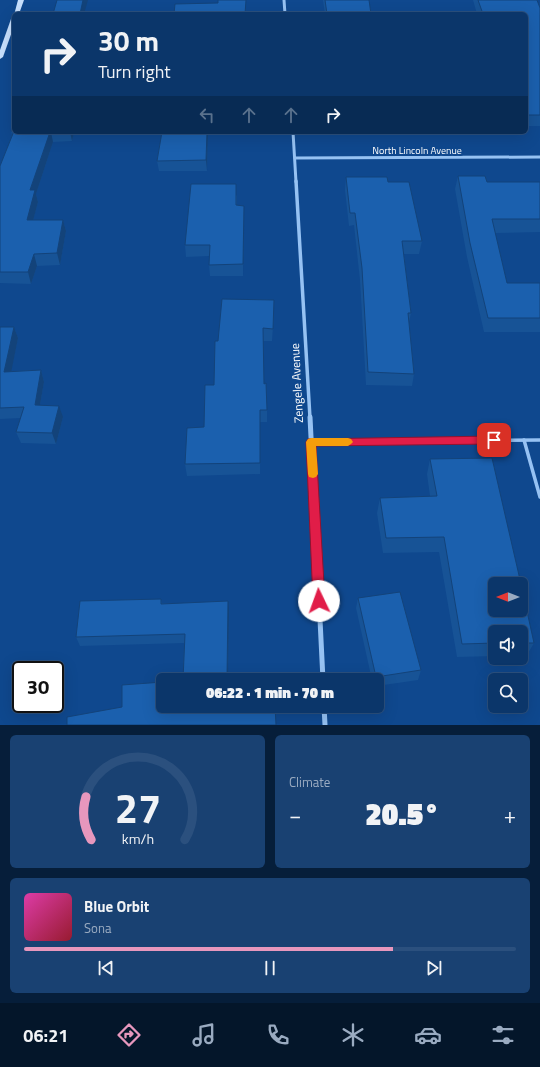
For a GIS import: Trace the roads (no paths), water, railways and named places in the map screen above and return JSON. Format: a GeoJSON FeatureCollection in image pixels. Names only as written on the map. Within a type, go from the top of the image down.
{"type":"FeatureCollection","features":[{"type":"Feature","properties":{"kind":"street"},"geometry":{"type":"LineString","coordinates":[[17,12],[21,0]]}},
{"type":"Feature","properties":{"kind":"street"},"geometry":{"type":"LineString","coordinates":[[284,0],[285,12]]}},
{"type":"Feature","properties":{"kind":"street"},"geometry":{"type":"LineString","coordinates":[[0,57],[12,24]]}},
{"type":"Feature","properties":{"kind":"street","name":"Zengele Avenue"},"geometry":{"type":"LineString","coordinates":[[293,134],[323,673]]}},
{"type":"Feature","properties":{"kind":"street","name":"North Lincoln Avenue"},"geometry":{"type":"LineString","coordinates":[[295,158],[540,158]]}},
{"type":"Feature","properties":{"kind":"street"},"geometry":{"type":"LineString","coordinates":[[324,713],[325,725]]}},
{"type":"Feature","properties":{"kind":"lane"},"geometry":{"type":"LineString","coordinates":[[524,440],[540,497]]}},
{"type":"Feature","properties":{"kind":"lane"},"geometry":{"type":"LineString","coordinates":[[311,442],[540,440]]}}]}
